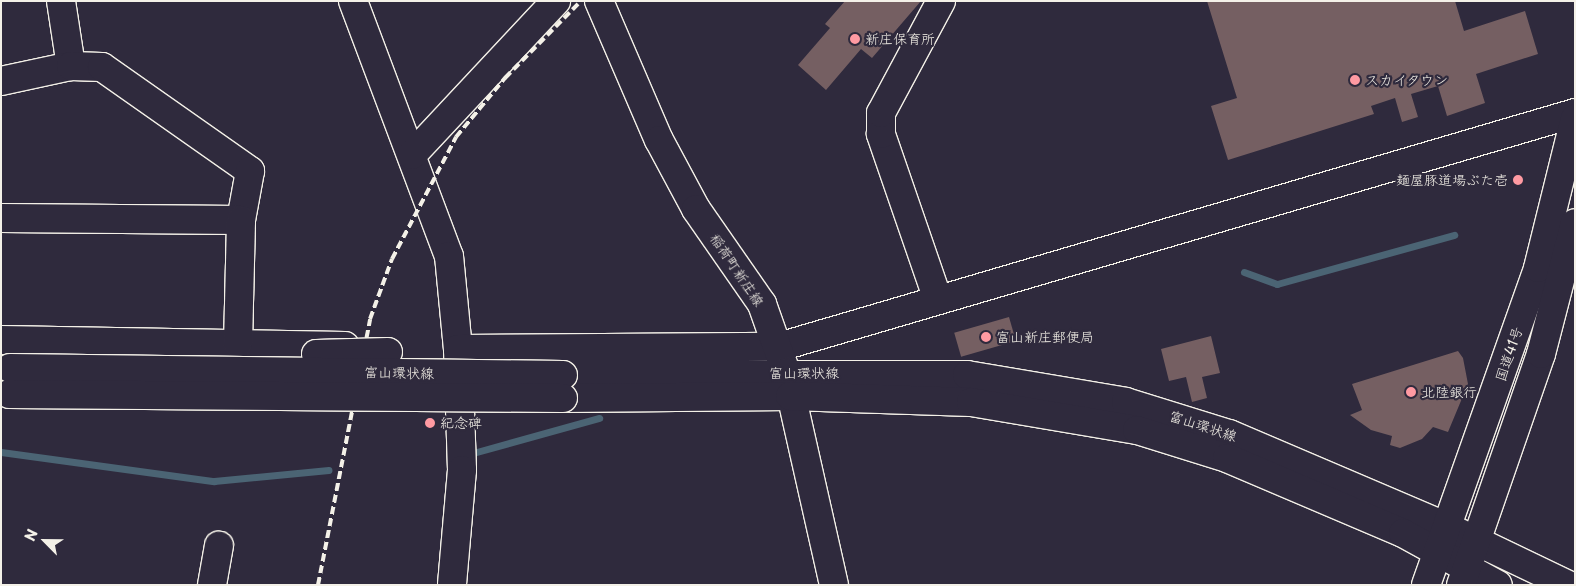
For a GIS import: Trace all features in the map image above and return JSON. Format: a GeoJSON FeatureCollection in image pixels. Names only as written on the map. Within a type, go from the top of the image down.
{"type":"FeatureCollection","features":[{"type":"Feature","properties":{"kind":"main road"},"geometry":{"type":"LineString","coordinates":[[61,1],[71,66]]}},
{"type":"Feature","properties":{"kind":"main road"},"geometry":{"type":"LineString","coordinates":[[354,1],[449,256],[458,349],[462,470],[452,585]]}},
{"type":"Feature","properties":{"kind":"main road"},"geometry":{"type":"LineString","coordinates":[[412,155],[556,1]]}},
{"type":"Feature","properties":{"kind":"main road","name":"稲荷町新庄線"},"geometry":{"type":"LineString","coordinates":[[599,1],[659,140],[696,209],[762,304],[785,372],[834,585]]}},
{"type":"Feature","properties":{"kind":"main road"},"geometry":{"type":"LineString","coordinates":[[938,300],[881,134],[881,113],[940,1]]}},
{"type":"Feature","properties":{"kind":"main road"},"geometry":{"type":"LineString","coordinates":[[1,81],[71,66],[102,67],[250,171],[241,220],[238,344]]}},
{"type":"Feature","properties":{"kind":"main road"},"geometry":{"type":"LineString","coordinates":[[458,349],[785,372],[938,300],[1575,113]]}},
{"type":"Feature","properties":{"kind":"main road","name":"国道41号"},"geometry":{"type":"LineString","coordinates":[[1426,585],[1538,268],[1575,119]]}},
{"type":"Feature","properties":{"kind":"main road"},"geometry":{"type":"LineString","coordinates":[[1,218],[241,220]]}},
{"type":"Feature","properties":{"kind":"main road","name":"国道41号"},"geometry":{"type":"LineString","coordinates":[[1464,577],[1541,354],[1570,261],[1575,223]]}},
{"type":"Feature","properties":{"kind":"main road"},"geometry":{"type":"LineString","coordinates":[[1538,268],[1570,261]]}},
{"type":"Feature","properties":{"kind":"main road"},"geometry":{"type":"LineString","coordinates":[[1,340],[346,346]]}},
{"type":"Feature","properties":{"kind":"main road"},"geometry":{"type":"LineString","coordinates":[[316,354],[388,352]]}},
{"type":"Feature","properties":{"kind":"main road","name":"富山環状線"},"geometry":{"type":"LineString","coordinates":[[785,372],[1136,430],[1227,458],[1403,533],[1437,553],[1464,577],[1498,585]]}},
{"type":"Feature","properties":{"kind":"main road","name":"富山環状線"},"geometry":{"type":"LineString","coordinates":[[5,380],[563,386],[785,372],[966,375],[1126,402],[1229,434],[1447,527],[1568,585]]}},
{"type":"Feature","properties":{"kind":"main road"},"geometry":{"type":"LineString","coordinates":[[212,585],[219,546]]}},
{"type":"Feature","properties":{"kind":"building","name":"新庄保育所"},"geometry":{"type":"Polygon","coordinates":[[[845,1],[921,1],[872,58],[861,49],[826,90],[798,65],[830,28],[825,24],[845,1]]]}},
{"type":"Feature","properties":{"kind":"building","name":"スカイタウン"},"geometry":{"type":"Polygon","coordinates":[[[1207,1],[1455,1],[1464,31],[1525,11],[1538,54],[1476,74],[1485,103],[1447,116],[1438,86],[1411,94],[1418,117],[1402,122],[1395,98],[1371,106],[1374,114],[1228,160],[1211,106],[1237,98],[1207,1]]]}},
{"type":"Feature","properties":{"kind":"building"},"geometry":{"type":"Polygon","coordinates":[[[1009,317],[1016,341],[961,357],[954,333],[1009,317]]]}},
{"type":"Feature","properties":{"kind":"building"},"geometry":{"type":"Polygon","coordinates":[[[1211,336],[1220,373],[1202,377],[1207,398],[1192,402],[1186,377],[1169,381],[1161,349],[1211,336]]]}},
{"type":"Feature","properties":{"kind":"building","name":"北陸銀行"},"geometry":{"type":"Polygon","coordinates":[[[1458,351],[1463,358],[1468,384],[1448,432],[1433,427],[1422,439],[1400,448],[1390,445],[1392,436],[1371,430],[1350,415],[1362,410],[1352,384],[1458,351]]]}},
{"type":"Feature","properties":{"kind":"waterway"},"geometry":{"type":"LineString","coordinates":[[1244,272],[1277,284],[1454,235]]}},
{"type":"Feature","properties":{"kind":"waterway"},"geometry":{"type":"LineString","coordinates":[[473,453],[599,418]]}},
{"type":"Feature","properties":{"kind":"waterway"},"geometry":{"type":"LineString","coordinates":[[1,452],[214,481],[328,470]]}},
{"type":"Feature","properties":{"kind":"railway"},"geometry":{"type":"LineString","coordinates":[[318,585],[370,319],[392,259],[456,137],[505,78],[581,1]]}},
{"type":"Feature","properties":{"kind":"place","name":"新庄保育所"},"geometry":{"type":"Point","coordinates":[855,39]}},
{"type":"Feature","properties":{"kind":"place","name":"スカイタウン"},"geometry":{"type":"Point","coordinates":[1355,80]}},
{"type":"Feature","properties":{"kind":"place","name":"麺屋豚道場ぶた壱"},"geometry":{"type":"Point","coordinates":[1518,180]}},
{"type":"Feature","properties":{"kind":"place","name":"富山新庄郵便局"},"geometry":{"type":"Point","coordinates":[986,337]}},
{"type":"Feature","properties":{"kind":"place","name":"北陸銀行"},"geometry":{"type":"Point","coordinates":[1411,392]}},
{"type":"Feature","properties":{"kind":"place","name":"紀念碑"},"geometry":{"type":"Point","coordinates":[430,423]}}]}
